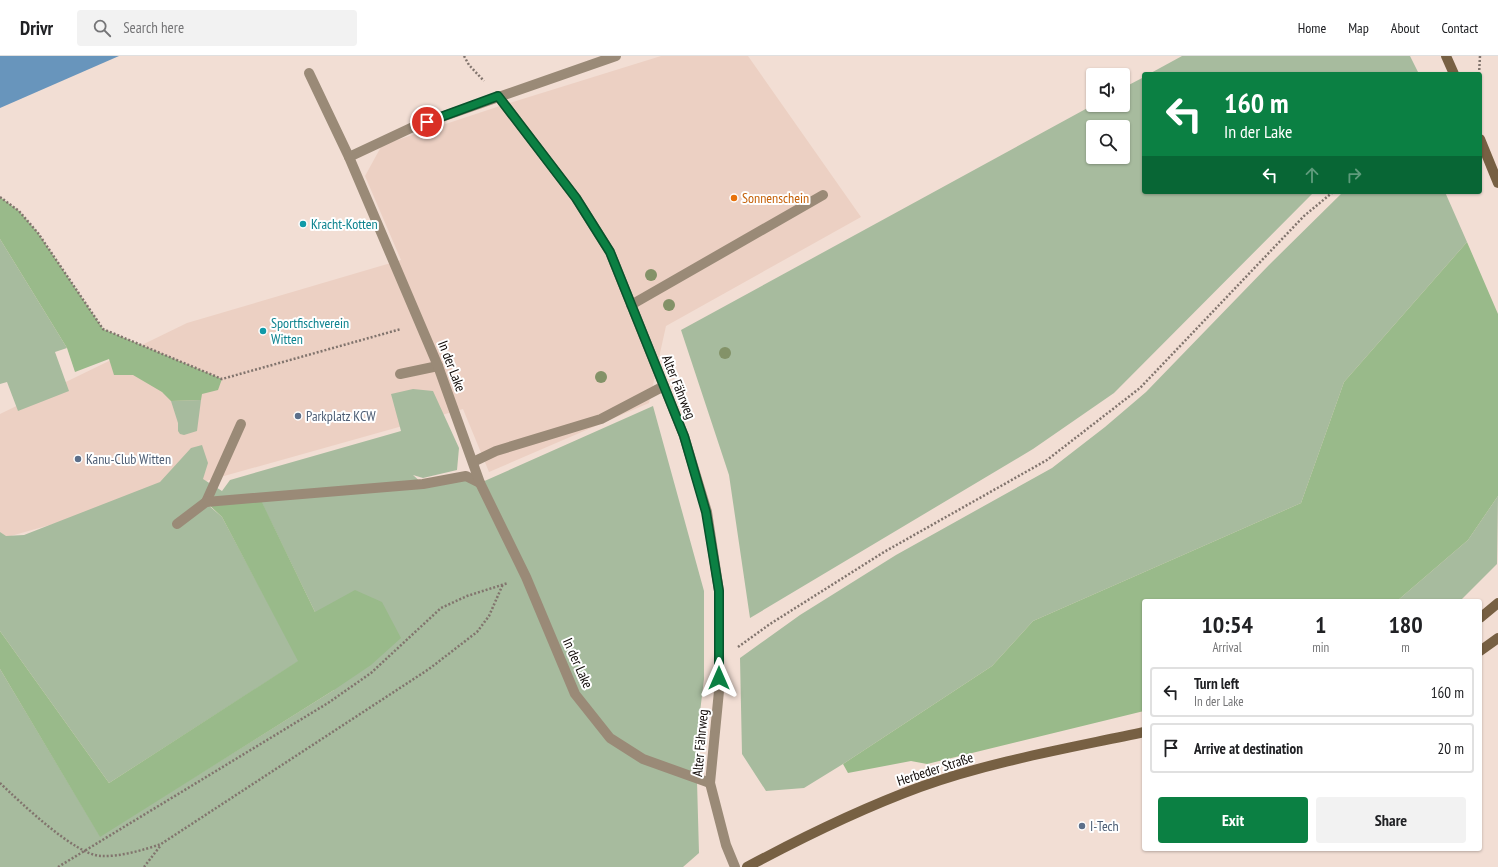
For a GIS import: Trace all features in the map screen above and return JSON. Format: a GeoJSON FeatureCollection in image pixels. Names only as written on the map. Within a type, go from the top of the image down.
{"type":"FeatureCollection","features":[{"type":"Feature","properties":{"kind":"main road"},"geometry":{"type":"LineString","coordinates":[[1446,56],[1453,72]]}},
{"type":"Feature","properties":{"kind":"main road"},"geometry":{"type":"LineString","coordinates":[[1482,144],[1498,183]]}},
{"type":"Feature","properties":{"kind":"main road"},"geometry":{"type":"LineString","coordinates":[[1482,616],[1498,604]]}},
{"type":"Feature","properties":{"kind":"main road"},"geometry":{"type":"LineString","coordinates":[[1482,649],[1498,638]]}},
{"type":"Feature","properties":{"kind":"main road","name":"Herbeder Straße"},"geometry":{"type":"LineString","coordinates":[[747,867],[850,815],[922,787],[996,765],[1142,732]]}},
{"type":"Feature","properties":{"kind":"street"},"geometry":{"type":"LineString","coordinates":[[349,157],[413,127],[616,56]]}},
{"type":"Feature","properties":{"kind":"street","name":"In der Lake"},"geometry":{"type":"LineString","coordinates":[[309,73],[349,157],[421,324],[438,366],[480,483],[526,577],[575,694],[610,738],[643,759],[710,783]]}},
{"type":"Feature","properties":{"kind":"street","name":"Alter Fährweg"},"geometry":{"type":"LineString","coordinates":[[498,96],[576,198],[610,252],[684,436],[706,512],[719,591],[719,691],[710,783],[726,845],[735,867]]}},
{"type":"Feature","properties":{"kind":"street"},"geometry":{"type":"LineString","coordinates":[[632,305],[823,195]]}},
{"type":"Feature","properties":{"kind":"street"},"geometry":{"type":"LineString","coordinates":[[400,374],[438,366]]}},
{"type":"Feature","properties":{"kind":"street"},"geometry":{"type":"LineString","coordinates":[[473,462],[496,451],[601,419],[664,386]]}},
{"type":"Feature","properties":{"kind":"street"},"geometry":{"type":"LineString","coordinates":[[176,524],[206,502],[241,424]]}},
{"type":"Feature","properties":{"kind":"street"},"geometry":{"type":"LineString","coordinates":[[206,502],[423,484],[466,476],[480,483]]}},
{"type":"Feature","properties":{"kind":"path"},"geometry":{"type":"LineString","coordinates":[[464,56],[470,65]]}},
{"type":"Feature","properties":{"kind":"path"},"geometry":{"type":"LineString","coordinates":[[1479,72],[1480,56]]}},
{"type":"Feature","properties":{"kind":"path"},"geometry":{"type":"LineString","coordinates":[[719,652],[736,648],[770,624],[884,552],[1047,460],[1140,388],[1304,216],[1331,194]]}},
{"type":"Feature","properties":{"kind":"path"},"geometry":{"type":"LineString","coordinates":[[0,197],[19,211],[38,232],[103,329],[222,379],[421,324]]}},
{"type":"Feature","properties":{"kind":"path"},"geometry":{"type":"LineString","coordinates":[[0,783],[52,830],[84,850],[100,856],[134,852],[161,844],[429,669],[478,632],[489,616],[503,584],[467,596],[441,608],[371,674],[328,703],[84,850],[58,867]]}},
{"type":"Feature","properties":{"kind":"path"},"geometry":{"type":"LineString","coordinates":[[144,867],[161,844]]}},
{"type":"Feature","properties":{"kind":"shaded area"},"geometry":{"type":"Polygon","coordinates":[[[661,56],[748,56],[861,217],[666,326],[649,403],[489,472],[463,409],[0,539],[0,414],[187,323],[401,260],[365,176],[382,145],[503,105],[661,56]]]}},
{"type":"Feature","properties":{"kind":"green space"},"geometry":{"type":"Polygon","coordinates":[[[1182,56],[1410,56],[1418,72],[1153,72],[1182,56]]]}},
{"type":"Feature","properties":{"kind":"green space"},"geometry":{"type":"Polygon","coordinates":[[[1142,78],[1142,194],[1312,194],[1114,393],[1033,449],[750,618],[729,475],[681,330],[1086,109],[1086,112],[1130,112],[1130,84],[1142,78]]]}},
{"type":"Feature","properties":{"kind":"green space"},"geometry":{"type":"Polygon","coordinates":[[[1341,194],[1446,194],[1467,242],[1344,382],[1301,503],[1033,621],[992,666],[843,764],[804,788],[766,791],[742,754],[740,658],[800,615],[896,555],[1052,468],[1105,427],[1146,392],[1269,265],[1341,194]]]}},
{"type":"Feature","properties":{"kind":"green space"},"geometry":{"type":"Polygon","coordinates":[[[0,197],[19,211],[38,233],[103,329],[222,379],[218,390],[202,394],[201,400],[171,401],[162,392],[133,375],[114,375],[109,359],[75,372],[67,348],[0,239],[0,197]]]}},
{"type":"Feature","properties":{"kind":"green space"},"geometry":{"type":"Polygon","coordinates":[[[0,239],[67,348],[55,352],[69,391],[18,411],[7,382],[0,384],[0,239]]]}},
{"type":"Feature","properties":{"kind":"green space"},"geometry":{"type":"Polygon","coordinates":[[[1467,242],[1498,314],[1498,496],[1468,540],[1399,599],[1142,599],[1142,711],[927,764],[911,761],[848,773],[843,764],[992,666],[1033,621],[1301,503],[1344,382],[1467,242]]]}},
{"type":"Feature","properties":{"kind":"green space"},"geometry":{"type":"Polygon","coordinates":[[[413,389],[433,391],[459,448],[457,470],[423,478],[413,475],[423,484],[466,476],[480,483],[653,406],[704,591],[704,679],[696,745],[699,853],[683,867],[0,867],[0,669],[100,836],[334,690],[315,612],[260,499],[206,503],[222,517],[299,661],[109,783],[0,631],[0,532],[6,536],[24,535],[160,482],[191,448],[202,445],[208,463],[203,479],[222,491],[230,480],[401,431],[391,394],[413,389]]]}},
{"type":"Feature","properties":{"kind":"green space"},"geometry":{"type":"Polygon","coordinates":[[[201,400],[197,431],[184,435],[180,434],[171,401],[201,400]]]}},
{"type":"Feature","properties":{"kind":"green space"},"geometry":{"type":"Polygon","coordinates":[[[1498,496],[1497,564],[1462,599],[1399,599],[1468,540],[1498,496]]]}},
{"type":"Feature","properties":{"kind":"green space"},"geometry":{"type":"Polygon","coordinates":[[[260,498],[315,612],[355,590],[382,602],[401,638],[371,665],[334,690],[100,837],[0,669],[0,631],[109,783],[298,661],[222,517],[206,502],[260,498]]]}},
{"type":"Feature","properties":{"kind":"water"},"geometry":{"type":"Polygon","coordinates":[[[0,56],[119,56],[0,108],[0,56]]]}},
{"type":"Feature","properties":{"kind":"place","name":"Sonnenschein"},"geometry":{"type":"Point","coordinates":[734,198]}},
{"type":"Feature","properties":{"kind":"place","name":"Kracht-Kotten"},"geometry":{"type":"Point","coordinates":[303,224]}},
{"type":"Feature","properties":{"kind":"place","name":"Sportfischverein Witten"},"geometry":{"type":"Point","coordinates":[263,331]}},
{"type":"Feature","properties":{"kind":"place","name":"Parkplatz KCW"},"geometry":{"type":"Point","coordinates":[298,416]}},
{"type":"Feature","properties":{"kind":"place","name":"Kanu-Club Witten"},"geometry":{"type":"Point","coordinates":[78,459]}},
{"type":"Feature","properties":{"kind":"place","name":"I-Tech"},"geometry":{"type":"Point","coordinates":[1082,826]}},
{"type":"Feature","properties":{"kind":"route"},"geometry":{"type":"LineString","coordinates":[[427,122],[498,96],[576,198],[610,252],[684,436],[706,512],[719,591],[719,678]]}}]}
